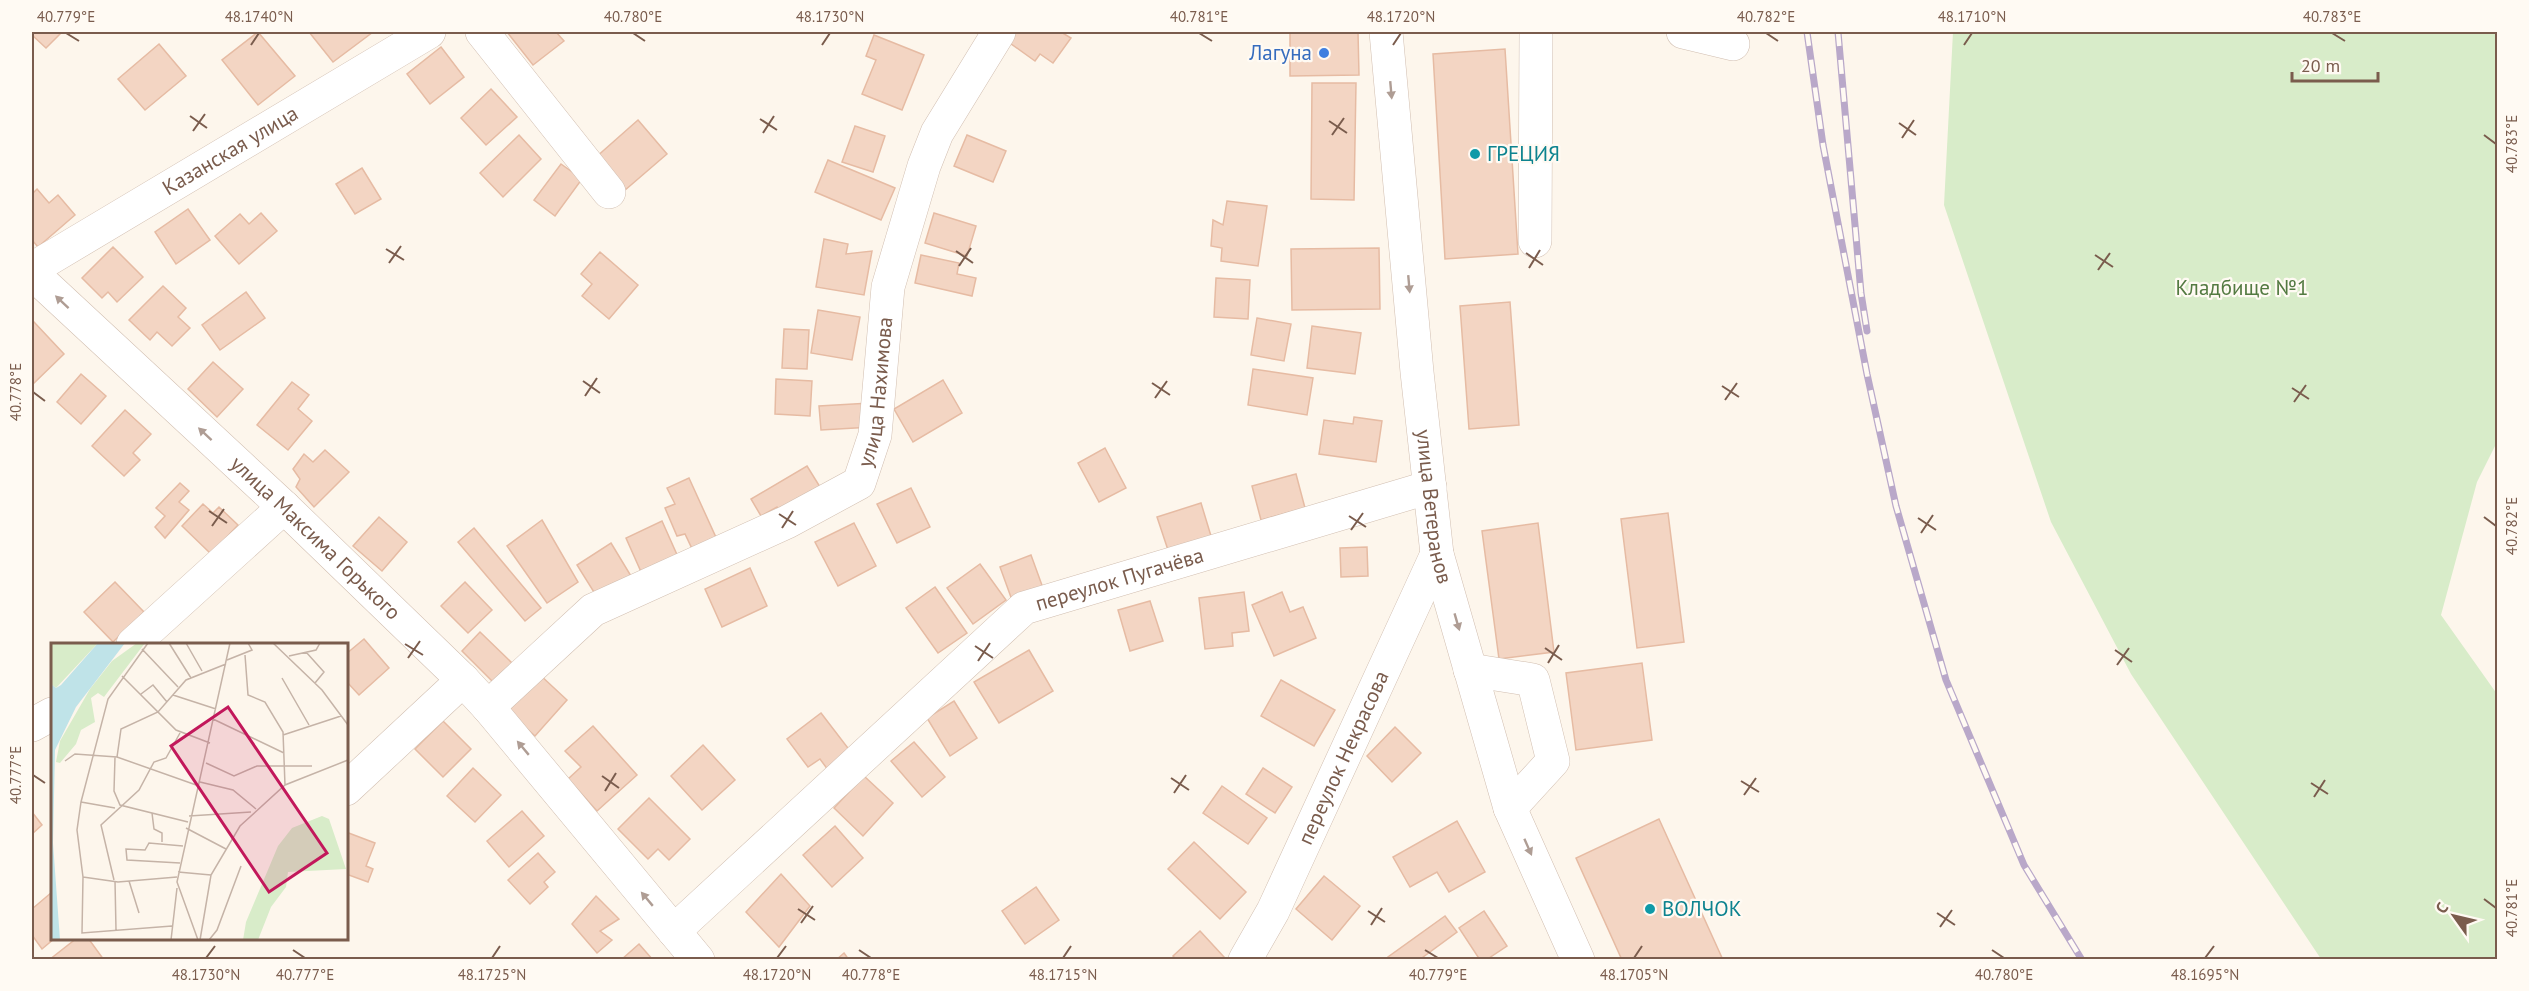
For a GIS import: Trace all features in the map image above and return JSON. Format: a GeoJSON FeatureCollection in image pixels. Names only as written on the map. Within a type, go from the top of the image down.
{"type":"FeatureCollection","features":[{"type":"Feature","properties":{"kind":"street","name":"Казанская улица"},"geometry":{"type":"LineString","coordinates":[[32,271],[429,32]]}},
{"type":"Feature","properties":{"kind":"street"},"geometry":{"type":"LineString","coordinates":[[482,32],[609,192]]}},
{"type":"Feature","properties":{"kind":"street","name":"улица Нахимова"},"geometry":{"type":"LineString","coordinates":[[488,707],[593,610],[787,522],[858,483],[875,435],[888,286],[924,166],[937,133],[999,32]]}},
{"type":"Feature","properties":{"kind":"street","name":"улица Ветеранов"},"geometry":{"type":"LineString","coordinates":[[1386,32],[1417,372],[1437,554],[1510,808],[1578,960]]}},
{"type":"Feature","properties":{"kind":"street"},"geometry":{"type":"LineString","coordinates":[[1535,241],[1536,32]]}},
{"type":"Feature","properties":{"kind":"street"},"geometry":{"type":"LineString","coordinates":[[1683,32],[1733,44]]}},
{"type":"Feature","properties":{"kind":"street","name":"улица Максима Горького"},"geometry":{"type":"LineString","coordinates":[[32,271],[284,507],[463,680],[698,960]]}},
{"type":"Feature","properties":{"kind":"street","name":"переулок Пугачёва"},"geometry":{"type":"LineString","coordinates":[[674,931],[1024,608],[1430,487]]}},
{"type":"Feature","properties":{"kind":"street"},"geometry":{"type":"LineString","coordinates":[[135,643],[284,507]]}},
{"type":"Feature","properties":{"kind":"street","name":"переулок Некрасова"},"geometry":{"type":"LineString","coordinates":[[1245,960],[1273,911],[1437,554]]}},
{"type":"Feature","properties":{"kind":"street"},"geometry":{"type":"LineString","coordinates":[[1470,670],[1533,680],[1553,761],[1510,808]]}},
{"type":"Feature","properties":{"kind":"street"},"geometry":{"type":"LineString","coordinates":[[348,787],[463,680]]}},
{"type":"Feature","properties":{"kind":"street"},"geometry":{"type":"LineString","coordinates":[[32,725],[51,715]]}},
{"type":"Feature","properties":{"kind":"green space","name":"Кладбище №1"},"geometry":{"type":"Polygon","coordinates":[[[1953,32],[2497,32],[2497,442],[2477,482],[2441,615],[2497,694],[2497,959],[2321,959],[2131,674],[2051,522],[1944,205],[1953,32]]]}},
{"type":"Feature","properties":{"kind":"building"},"geometry":{"type":"Polygon","coordinates":[[[32,32],[62,32],[46,48],[32,35],[32,32]]]}},
{"type":"Feature","properties":{"kind":"building"},"geometry":{"type":"Polygon","coordinates":[[[258,32],[295,76],[258,105],[222,60],[258,32]]]}},
{"type":"Feature","properties":{"kind":"building"},"geometry":{"type":"Polygon","coordinates":[[[309,32],[373,32],[333,62],[309,32]]]}},
{"type":"Feature","properties":{"kind":"building"},"geometry":{"type":"Polygon","coordinates":[[[507,32],[556,32],[564,41],[533,65],[507,32]]]}},
{"type":"Feature","properties":{"kind":"building"},"geometry":{"type":"Polygon","coordinates":[[[1013,32],[1061,32],[1071,38],[1053,63],[1040,54],[1035,61],[1007,41],[1013,32]]]}},
{"type":"Feature","properties":{"kind":"building","name":"Лагуна"},"geometry":{"type":"Polygon","coordinates":[[[1290,32],[1358,32],[1359,75],[1290,76],[1290,32]]]}},
{"type":"Feature","properties":{"kind":"building"},"geometry":{"type":"Polygon","coordinates":[[[874,35],[924,55],[902,110],[862,94],[876,60],[866,56],[874,35]]]}},
{"type":"Feature","properties":{"kind":"building"},"geometry":{"type":"Polygon","coordinates":[[[159,44],[186,76],[145,110],[118,79],[159,44]]]}},
{"type":"Feature","properties":{"kind":"building"},"geometry":{"type":"Polygon","coordinates":[[[441,47],[464,77],[430,104],[407,74],[441,47]]]}},
{"type":"Feature","properties":{"kind":"building","name":"ГРЕЦИЯ"},"geometry":{"type":"Polygon","coordinates":[[[1505,49],[1518,254],[1445,259],[1433,54],[1505,49]]]}},
{"type":"Feature","properties":{"kind":"building"},"geometry":{"type":"Polygon","coordinates":[[[1312,83],[1356,83],[1354,200],[1311,199],[1312,83]]]}},
{"type":"Feature","properties":{"kind":"building"},"geometry":{"type":"Polygon","coordinates":[[[491,89],[517,117],[486,145],[461,118],[491,89]]]}},
{"type":"Feature","properties":{"kind":"building"},"geometry":{"type":"Polygon","coordinates":[[[638,120],[667,154],[624,191],[595,158],[638,120]]]}},
{"type":"Feature","properties":{"kind":"building"},"geometry":{"type":"Polygon","coordinates":[[[855,126],[885,136],[873,172],[842,162],[855,126]]]}},
{"type":"Feature","properties":{"kind":"building"},"geometry":{"type":"Polygon","coordinates":[[[519,135],[541,159],[503,197],[480,173],[519,135]]]}},
{"type":"Feature","properties":{"kind":"building"},"geometry":{"type":"Polygon","coordinates":[[[967,135],[1006,151],[993,182],[954,166],[967,135]]]}},
{"type":"Feature","properties":{"kind":"building"},"geometry":{"type":"Polygon","coordinates":[[[828,160],[895,188],[881,220],[815,192],[828,160]]]}},
{"type":"Feature","properties":{"kind":"building"},"geometry":{"type":"Polygon","coordinates":[[[561,164],[582,179],[555,216],[534,200],[561,164]]]}},
{"type":"Feature","properties":{"kind":"building"},"geometry":{"type":"Polygon","coordinates":[[[362,168],[381,199],[355,214],[336,184],[362,168]]]}},
{"type":"Feature","properties":{"kind":"building"},"geometry":{"type":"Polygon","coordinates":[[[37,189],[49,203],[58,195],[75,215],[38,247],[32,240],[32,194],[37,189]]]}},
{"type":"Feature","properties":{"kind":"building"},"geometry":{"type":"Polygon","coordinates":[[[1227,201],[1267,206],[1258,266],[1221,261],[1222,248],[1211,246],[1213,220],[1223,225],[1227,201]]]}},
{"type":"Feature","properties":{"kind":"building"},"geometry":{"type":"Polygon","coordinates":[[[188,209],[210,240],[176,264],[155,232],[188,209]]]}},
{"type":"Feature","properties":{"kind":"building"},"geometry":{"type":"Polygon","coordinates":[[[261,213],[277,231],[239,264],[215,236],[240,214],[249,224],[261,213]]]}},
{"type":"Feature","properties":{"kind":"building"},"geometry":{"type":"Polygon","coordinates":[[[934,213],[976,226],[967,256],[925,243],[934,213]]]}},
{"type":"Feature","properties":{"kind":"building"},"geometry":{"type":"Polygon","coordinates":[[[824,239],[848,244],[846,254],[872,251],[864,295],[816,287],[824,239]]]}},
{"type":"Feature","properties":{"kind":"building"},"geometry":{"type":"Polygon","coordinates":[[[113,247],[143,277],[117,302],[108,292],[102,298],[82,278],[113,247]]]}},
{"type":"Feature","properties":{"kind":"building"},"geometry":{"type":"Polygon","coordinates":[[[1379,248],[1380,309],[1292,310],[1291,249],[1379,248]]]}},
{"type":"Feature","properties":{"kind":"building"},"geometry":{"type":"Polygon","coordinates":[[[600,252],[638,285],[609,319],[582,296],[592,284],[581,274],[600,252]]]}},
{"type":"Feature","properties":{"kind":"building"},"geometry":{"type":"Polygon","coordinates":[[[921,255],[959,263],[957,274],[976,278],[972,296],[915,283],[921,255]]]}},
{"type":"Feature","properties":{"kind":"building"},"geometry":{"type":"Polygon","coordinates":[[[1216,278],[1250,280],[1248,319],[1214,317],[1216,278]]]}},
{"type":"Feature","properties":{"kind":"building"},"geometry":{"type":"Polygon","coordinates":[[[163,286],[186,308],[178,317],[190,328],[172,346],[157,332],[150,340],[129,320],[163,286]]]}},
{"type":"Feature","properties":{"kind":"building"},"geometry":{"type":"Polygon","coordinates":[[[246,292],[265,318],[220,350],[202,325],[246,292]]]}},
{"type":"Feature","properties":{"kind":"building"},"geometry":{"type":"Polygon","coordinates":[[[1510,302],[1519,425],[1469,429],[1460,306],[1510,302]]]}},
{"type":"Feature","properties":{"kind":"building"},"geometry":{"type":"Polygon","coordinates":[[[818,310],[860,317],[852,360],[811,353],[818,310]]]}},
{"type":"Feature","properties":{"kind":"building"},"geometry":{"type":"Polygon","coordinates":[[[1257,318],[1291,324],[1284,361],[1251,355],[1257,318]]]}},
{"type":"Feature","properties":{"kind":"building"},"geometry":{"type":"Polygon","coordinates":[[[34,322],[64,354],[32,385],[32,324],[34,322]]]}},
{"type":"Feature","properties":{"kind":"building"},"geometry":{"type":"Polygon","coordinates":[[[1312,326],[1361,333],[1355,374],[1307,368],[1312,326]]]}},
{"type":"Feature","properties":{"kind":"building"},"geometry":{"type":"Polygon","coordinates":[[[784,329],[809,330],[807,369],[782,368],[784,329]]]}},
{"type":"Feature","properties":{"kind":"building"},"geometry":{"type":"Polygon","coordinates":[[[213,362],[243,389],[217,417],[188,389],[213,362]]]}},
{"type":"Feature","properties":{"kind":"building"},"geometry":{"type":"Polygon","coordinates":[[[1253,369],[1313,378],[1307,415],[1248,405],[1253,369]]]}},
{"type":"Feature","properties":{"kind":"building"},"geometry":{"type":"Polygon","coordinates":[[[81,374],[106,396],[81,424],[57,402],[81,374]]]}},
{"type":"Feature","properties":{"kind":"building"},"geometry":{"type":"Polygon","coordinates":[[[776,379],[812,381],[810,416],[775,414],[776,379]]]}},
{"type":"Feature","properties":{"kind":"building"},"geometry":{"type":"Polygon","coordinates":[[[943,380],[962,413],[913,442],[894,409],[943,380]]]}},
{"type":"Feature","properties":{"kind":"building"},"geometry":{"type":"Polygon","coordinates":[[[292,382],[309,395],[298,409],[312,421],[288,450],[257,425],[292,382]]]}},
{"type":"Feature","properties":{"kind":"building"},"geometry":{"type":"Polygon","coordinates":[[[870,403],[872,427],[821,430],[819,406],[870,403]]]}},
{"type":"Feature","properties":{"kind":"building"},"geometry":{"type":"Polygon","coordinates":[[[125,410],[151,434],[133,453],[140,460],[124,476],[92,446],[125,410]]]}},
{"type":"Feature","properties":{"kind":"building"},"geometry":{"type":"Polygon","coordinates":[[[1354,417],[1382,421],[1376,462],[1319,454],[1324,420],[1353,424],[1354,417]]]}},
{"type":"Feature","properties":{"kind":"building"},"geometry":{"type":"Polygon","coordinates":[[[1105,448],[1126,488],[1099,502],[1078,463],[1105,448]]]}},
{"type":"Feature","properties":{"kind":"building"},"geometry":{"type":"Polygon","coordinates":[[[325,450],[349,472],[314,507],[296,487],[300,479],[293,469],[304,454],[313,462],[325,450]]]}},
{"type":"Feature","properties":{"kind":"building"},"geometry":{"type":"Polygon","coordinates":[[[807,466],[825,495],[783,519],[777,507],[761,516],[751,499],[807,466]]]}},
{"type":"Feature","properties":{"kind":"building"},"geometry":{"type":"Polygon","coordinates":[[[1296,474],[1305,508],[1261,520],[1252,486],[1296,474]]]}},
{"type":"Feature","properties":{"kind":"building"},"geometry":{"type":"Polygon","coordinates":[[[689,478],[719,544],[695,555],[685,534],[677,536],[665,508],[675,504],[667,488],[689,478]]]}},
{"type":"Feature","properties":{"kind":"building"},"geometry":{"type":"Polygon","coordinates":[[[180,483],[189,491],[179,502],[189,510],[165,538],[155,527],[165,516],[156,508],[180,483]]]}},
{"type":"Feature","properties":{"kind":"building"},"geometry":{"type":"Polygon","coordinates":[[[911,488],[930,527],[897,543],[877,504],[911,488]]]}},
{"type":"Feature","properties":{"kind":"building"},"geometry":{"type":"Polygon","coordinates":[[[1201,503],[1211,536],[1168,550],[1157,517],[1201,503]]]}},
{"type":"Feature","properties":{"kind":"building"},"geometry":{"type":"Polygon","coordinates":[[[203,504],[213,513],[219,507],[238,525],[211,554],[182,526],[203,504]]]}},
{"type":"Feature","properties":{"kind":"building"},"geometry":{"type":"Polygon","coordinates":[[[1668,513],[1684,642],[1637,648],[1621,519],[1668,513]]]}},
{"type":"Feature","properties":{"kind":"building"},"geometry":{"type":"Polygon","coordinates":[[[379,517],[407,542],[382,571],[353,546],[379,517]]]}},
{"type":"Feature","properties":{"kind":"building"},"geometry":{"type":"Polygon","coordinates":[[[542,520],[578,582],[547,603],[507,546],[542,520]]]}},
{"type":"Feature","properties":{"kind":"building"},"geometry":{"type":"Polygon","coordinates":[[[662,521],[678,557],[642,574],[626,538],[662,521]]]}},
{"type":"Feature","properties":{"kind":"building"},"geometry":{"type":"Polygon","coordinates":[[[854,523],[876,566],[838,586],[815,542],[854,523]]]}},
{"type":"Feature","properties":{"kind":"building"},"geometry":{"type":"Polygon","coordinates":[[[1538,523],[1554,652],[1499,659],[1482,531],[1538,523]]]}},
{"type":"Feature","properties":{"kind":"building"},"geometry":{"type":"Polygon","coordinates":[[[474,528],[541,608],[525,621],[458,542],[474,528]]]}},
{"type":"Feature","properties":{"kind":"building"},"geometry":{"type":"Polygon","coordinates":[[[611,543],[631,576],[597,597],[577,565],[611,543]]]}},
{"type":"Feature","properties":{"kind":"building"},"geometry":{"type":"Polygon","coordinates":[[[1367,547],[1368,576],[1341,577],[1340,548],[1367,547]]]}},
{"type":"Feature","properties":{"kind":"building"},"geometry":{"type":"Polygon","coordinates":[[[1031,555],[1043,588],[1012,600],[1000,567],[1031,555]]]}},
{"type":"Feature","properties":{"kind":"building"},"geometry":{"type":"Polygon","coordinates":[[[980,564],[1006,600],[973,624],[947,588],[980,564]]]}},
{"type":"Feature","properties":{"kind":"building"},"geometry":{"type":"Polygon","coordinates":[[[750,568],[767,606],[722,627],[705,589],[750,568]]]}},
{"type":"Feature","properties":{"kind":"building"},"geometry":{"type":"Polygon","coordinates":[[[115,582],[144,612],[113,642],[84,612],[115,582]]]}},
{"type":"Feature","properties":{"kind":"building"},"geometry":{"type":"Polygon","coordinates":[[[465,582],[492,610],[468,633],[441,606],[465,582]]]}},
{"type":"Feature","properties":{"kind":"building"},"geometry":{"type":"Polygon","coordinates":[[[935,587],[967,633],[938,653],[906,608],[935,587]]]}},
{"type":"Feature","properties":{"kind":"building"},"geometry":{"type":"Polygon","coordinates":[[[1244,592],[1249,631],[1232,633],[1233,646],[1205,649],[1199,598],[1244,592]]]}},
{"type":"Feature","properties":{"kind":"building"},"geometry":{"type":"Polygon","coordinates":[[[1282,592],[1290,612],[1303,607],[1316,638],[1274,656],[1252,605],[1282,592]]]}},
{"type":"Feature","properties":{"kind":"building"},"geometry":{"type":"Polygon","coordinates":[[[1150,601],[1163,641],[1130,651],[1118,610],[1150,601]]]}},
{"type":"Feature","properties":{"kind":"building"},"geometry":{"type":"Polygon","coordinates":[[[480,632],[512,663],[493,682],[462,651],[480,632]]]}},
{"type":"Feature","properties":{"kind":"building"},"geometry":{"type":"Polygon","coordinates":[[[364,639],[389,668],[359,695],[348,683],[348,652],[364,639]]]}},
{"type":"Feature","properties":{"kind":"building"},"geometry":{"type":"Polygon","coordinates":[[[1029,650],[1053,691],[999,723],[974,682],[1029,650]]]}},
{"type":"Feature","properties":{"kind":"building"},"geometry":{"type":"Polygon","coordinates":[[[1642,663],[1652,740],[1576,750],[1566,673],[1642,663]]]}},
{"type":"Feature","properties":{"kind":"building"},"geometry":{"type":"Polygon","coordinates":[[[539,674],[567,700],[535,736],[506,710],[539,674]]]}},
{"type":"Feature","properties":{"kind":"building"},"geometry":{"type":"Polygon","coordinates":[[[1281,680],[1335,710],[1314,746],[1261,716],[1281,680]]]}},
{"type":"Feature","properties":{"kind":"building"},"geometry":{"type":"Polygon","coordinates":[[[954,701],[977,738],[950,756],[927,718],[954,701]]]}},
{"type":"Feature","properties":{"kind":"building"},"geometry":{"type":"Polygon","coordinates":[[[821,713],[851,752],[828,770],[820,759],[808,767],[787,739],[821,713]]]}},
{"type":"Feature","properties":{"kind":"building"},"geometry":{"type":"Polygon","coordinates":[[[443,721],[471,749],[443,777],[415,749],[443,721]]]}},
{"type":"Feature","properties":{"kind":"building"},"geometry":{"type":"Polygon","coordinates":[[[593,726],[637,775],[597,811],[568,779],[581,767],[565,751],[593,726]]]}},
{"type":"Feature","properties":{"kind":"building"},"geometry":{"type":"Polygon","coordinates":[[[1395,727],[1421,753],[1392,782],[1367,756],[1395,727]]]}},
{"type":"Feature","properties":{"kind":"building"},"geometry":{"type":"Polygon","coordinates":[[[914,742],[945,777],[922,797],[891,761],[914,742]]]}},
{"type":"Feature","properties":{"kind":"building"},"geometry":{"type":"Polygon","coordinates":[[[703,745],[735,780],[702,810],[671,776],[703,745]]]}},
{"type":"Feature","properties":{"kind":"building"},"geometry":{"type":"Polygon","coordinates":[[[473,768],[501,795],[475,822],[447,796],[473,768]]]}},
{"type":"Feature","properties":{"kind":"building"},"geometry":{"type":"Polygon","coordinates":[[[1263,768],[1292,787],[1275,813],[1246,794],[1263,768]]]}},
{"type":"Feature","properties":{"kind":"building"},"geometry":{"type":"Polygon","coordinates":[[[864,776],[893,803],[863,836],[834,808],[864,776]]]}},
{"type":"Feature","properties":{"kind":"building"},"geometry":{"type":"Polygon","coordinates":[[[1222,786],[1267,818],[1248,844],[1203,813],[1222,786]]]}},
{"type":"Feature","properties":{"kind":"building"},"geometry":{"type":"Polygon","coordinates":[[[649,798],[690,839],[669,860],[658,849],[648,859],[618,829],[649,798]]]}},
{"type":"Feature","properties":{"kind":"building"},"geometry":{"type":"Polygon","coordinates":[[[522,811],[544,836],[509,867],[487,841],[522,811]]]}},
{"type":"Feature","properties":{"kind":"building"},"geometry":{"type":"Polygon","coordinates":[[[32,812],[42,825],[32,834],[32,812]]]}},
{"type":"Feature","properties":{"kind":"building","name":"ВОЛЧОК"},"geometry":{"type":"Polygon","coordinates":[[[1659,819],[1723,960],[1622,960],[1576,858],[1659,819]]]}},
{"type":"Feature","properties":{"kind":"building"},"geometry":{"type":"Polygon","coordinates":[[[1457,821],[1485,872],[1449,892],[1437,872],[1410,887],[1393,857],[1457,821]]]}},
{"type":"Feature","properties":{"kind":"building"},"geometry":{"type":"Polygon","coordinates":[[[835,826],[863,858],[832,887],[803,855],[835,826]]]}},
{"type":"Feature","properties":{"kind":"building"},"geometry":{"type":"Polygon","coordinates":[[[348,833],[375,843],[366,866],[373,869],[368,882],[348,875],[348,833]]]}},
{"type":"Feature","properties":{"kind":"building"},"geometry":{"type":"Polygon","coordinates":[[[1194,842],[1246,892],[1220,919],[1168,869],[1194,842]]]}},
{"type":"Feature","properties":{"kind":"building"},"geometry":{"type":"Polygon","coordinates":[[[538,853],[555,872],[544,882],[548,887],[530,904],[508,880],[538,853]]]}},
{"type":"Feature","properties":{"kind":"building"},"geometry":{"type":"Polygon","coordinates":[[[781,874],[810,906],[779,947],[746,912],[781,874]]]}},
{"type":"Feature","properties":{"kind":"building"},"geometry":{"type":"Polygon","coordinates":[[[1324,876],[1360,906],[1332,940],[1296,909],[1324,876]]]}},
{"type":"Feature","properties":{"kind":"building"},"geometry":{"type":"Polygon","coordinates":[[[1036,887],[1059,920],[1025,944],[1002,911],[1036,887]]]}},
{"type":"Feature","properties":{"kind":"building"},"geometry":{"type":"Polygon","coordinates":[[[51,893],[53,940],[42,949],[32,935],[32,909],[51,893]]]}},
{"type":"Feature","properties":{"kind":"building"},"geometry":{"type":"Polygon","coordinates":[[[596,896],[619,919],[600,931],[612,940],[597,953],[572,924],[596,896]]]}},
{"type":"Feature","properties":{"kind":"building"},"geometry":{"type":"Polygon","coordinates":[[[1484,911],[1507,946],[1486,960],[1480,960],[1459,928],[1484,911]]]}},
{"type":"Feature","properties":{"kind":"building"},"geometry":{"type":"Polygon","coordinates":[[[1445,916],[1457,932],[1419,960],[1390,960],[1388,957],[1445,916]]]}},
{"type":"Feature","properties":{"kind":"building"},"geometry":{"type":"Polygon","coordinates":[[[1200,931],[1224,957],[1221,960],[1177,960],[1173,956],[1200,931]]]}},
{"type":"Feature","properties":{"kind":"building"},"geometry":{"type":"Polygon","coordinates":[[[74,940],[89,940],[104,960],[49,960],[74,940]]]}},
{"type":"Feature","properties":{"kind":"building"},"geometry":{"type":"Polygon","coordinates":[[[639,944],[653,960],[621,960],[639,944]]]}},
{"type":"Feature","properties":{"kind":"building"},"geometry":{"type":"Polygon","coordinates":[[[844,953],[849,960],[836,960],[844,953]]]}},
{"type":"Feature","properties":{"kind":"railway"},"geometry":{"type":"LineString","coordinates":[[1807,32],[1823,145],[1867,374],[1896,506],[1946,680],[2024,865],[2082,960]]}},
{"type":"Feature","properties":{"kind":"railway"},"geometry":{"type":"LineString","coordinates":[[1838,32],[1861,293],[1867,331]]}},
{"type":"Feature","properties":{"kind":"place","name":"Лагуна"},"geometry":{"type":"Point","coordinates":[1324,53]}},
{"type":"Feature","properties":{"kind":"place","name":"ГРЕЦИЯ"},"geometry":{"type":"Point","coordinates":[1475,154]}},
{"type":"Feature","properties":{"kind":"place","name":"ВОЛЧОК"},"geometry":{"type":"Point","coordinates":[1650,909]}}]}
